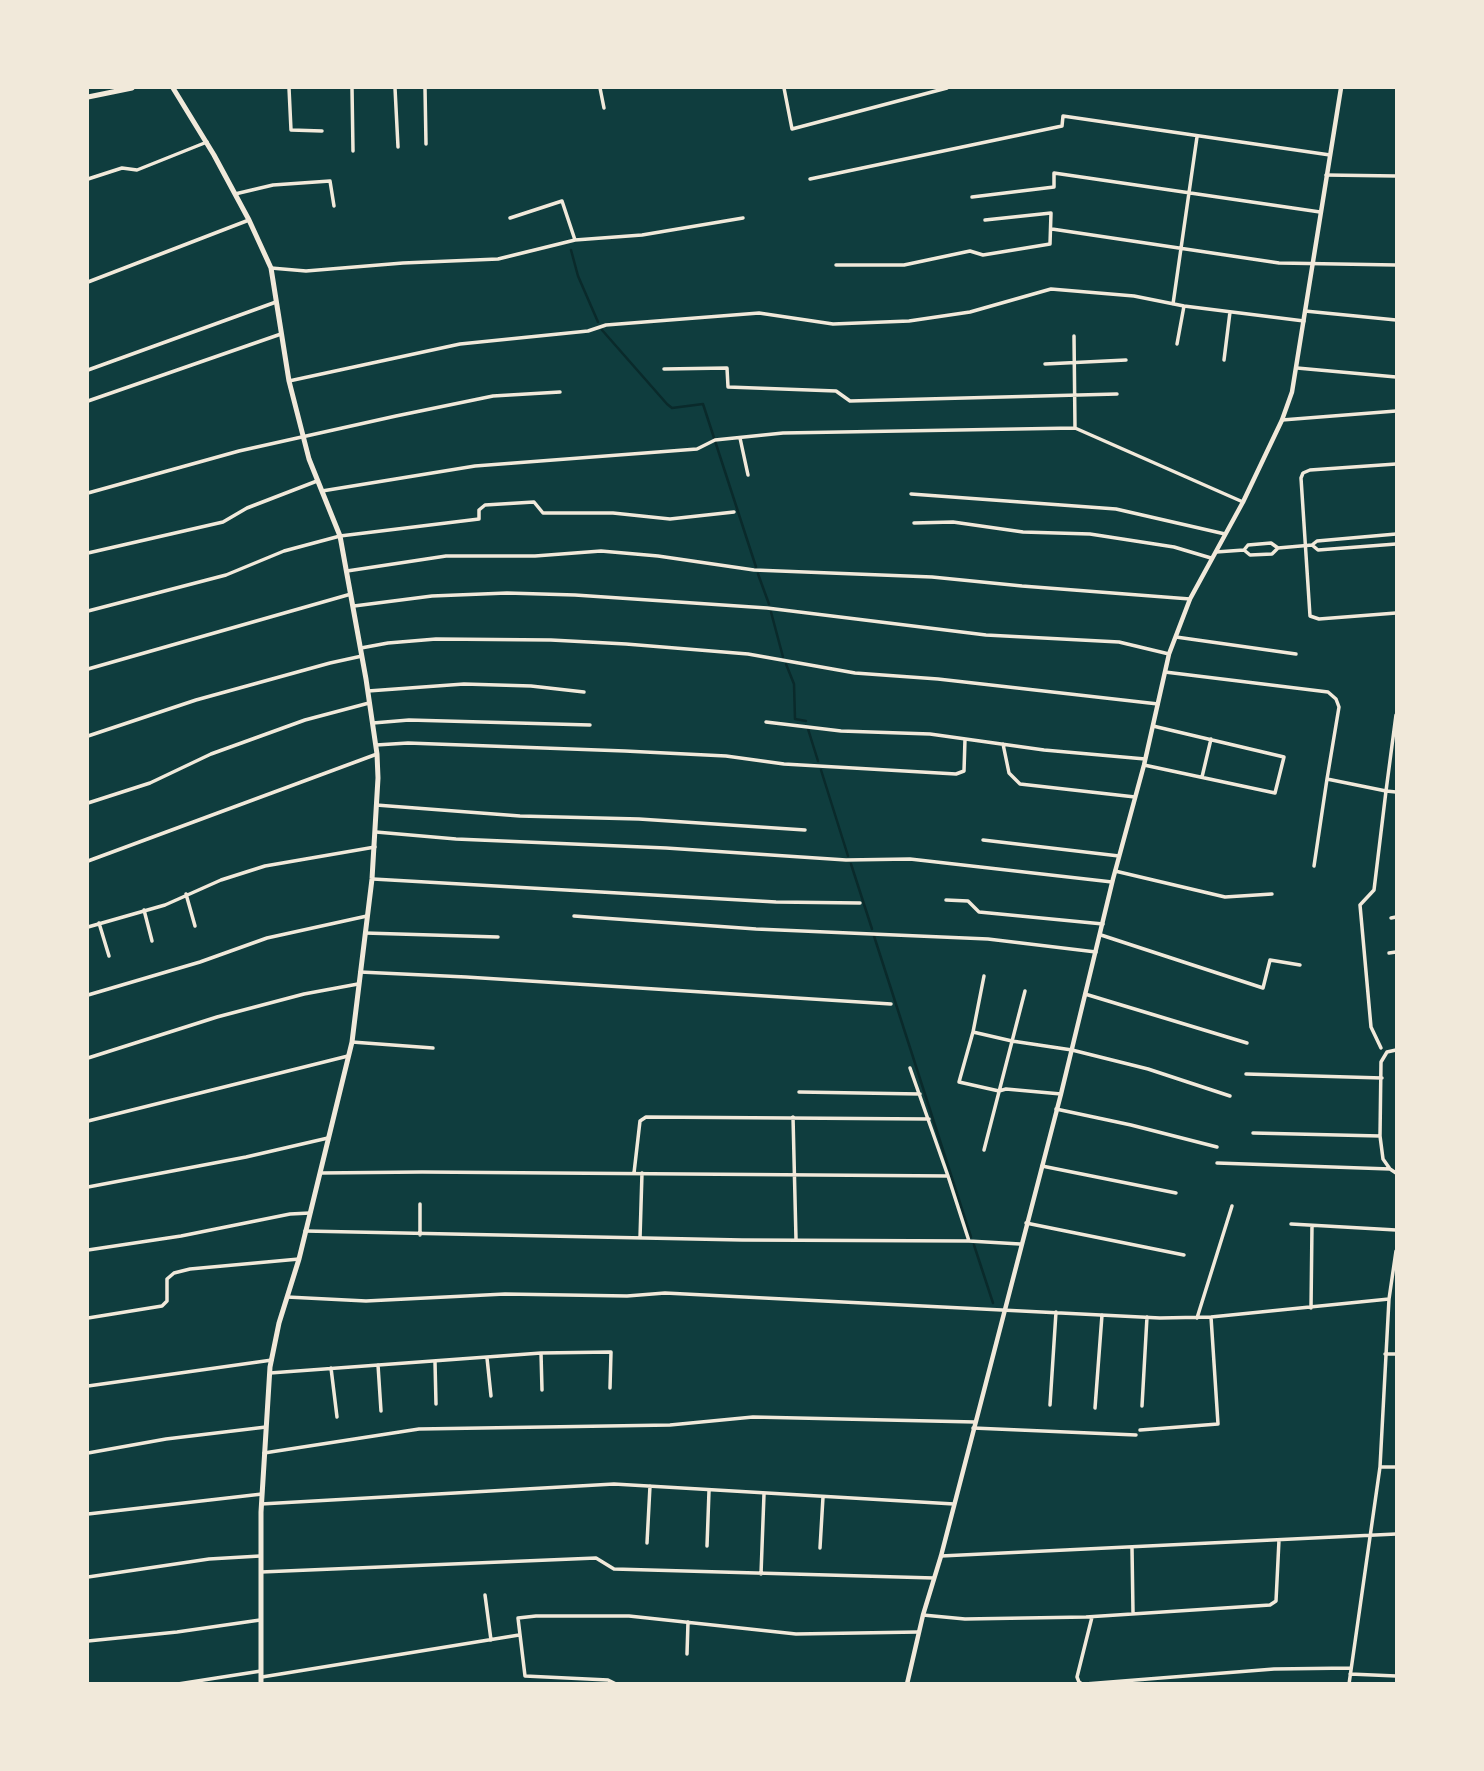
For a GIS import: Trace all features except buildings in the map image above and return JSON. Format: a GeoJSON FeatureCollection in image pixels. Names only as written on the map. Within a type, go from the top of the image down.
{"type":"FeatureCollection","features":[{"type":"Feature","properties":{"kind":"main road"},"geometry":{"type":"LineString","coordinates":[[88,97],[132,88]]}},
{"type":"Feature","properties":{"kind":"main road"},"geometry":{"type":"LineString","coordinates":[[173,88],[235,194],[271,268],[289,382],[317,481],[340,536],[377,754],[376,832],[352,1042],[270,1373],[261,1504],[261,1677]]}},
{"type":"Feature","properties":{"kind":"street"},"geometry":{"type":"LineString","coordinates":[[289,88],[290,130],[322,131]]}},
{"type":"Feature","properties":{"kind":"street"},"geometry":{"type":"LineString","coordinates":[[352,88],[353,151]]}},
{"type":"Feature","properties":{"kind":"street"},"geometry":{"type":"LineString","coordinates":[[395,88],[398,147]]}},
{"type":"Feature","properties":{"kind":"street"},"geometry":{"type":"LineString","coordinates":[[425,88],[426,144]]}},
{"type":"Feature","properties":{"kind":"street"},"geometry":{"type":"LineString","coordinates":[[600,88],[604,108]]}},
{"type":"Feature","properties":{"kind":"street"},"geometry":{"type":"LineString","coordinates":[[784,88],[792,129],[947,88]]}},
{"type":"Feature","properties":{"kind":"street"},"geometry":{"type":"LineString","coordinates":[[907,1684],[918,1632],[941,1556],[1072,1050],[1169,654],[1190,599],[1243,502],[1282,420],[1292,392],[1342,88]]}},
{"type":"Feature","properties":{"kind":"street"},"geometry":{"type":"LineString","coordinates":[[810,180],[1062,127],[1063,116],[1330,155]]}},
{"type":"Feature","properties":{"kind":"street"},"geometry":{"type":"LineString","coordinates":[[1173,304],[1197,137]]}},
{"type":"Feature","properties":{"kind":"street"},"geometry":{"type":"LineString","coordinates":[[88,179],[122,168],[136,170],[206,142]]}},
{"type":"Feature","properties":{"kind":"street"},"geometry":{"type":"LineString","coordinates":[[972,197],[1054,187],[1054,173],[1320,212]]}},
{"type":"Feature","properties":{"kind":"street"},"geometry":{"type":"LineString","coordinates":[[1326,175],[1396,176]]}},
{"type":"Feature","properties":{"kind":"street"},"geometry":{"type":"LineString","coordinates":[[235,194],[273,186],[330,181],[334,206]]}},
{"type":"Feature","properties":{"kind":"street"},"geometry":{"type":"LineString","coordinates":[[510,218],[562,201],[575,240]]}},
{"type":"Feature","properties":{"kind":"street"},"geometry":{"type":"LineString","coordinates":[[836,265],[904,265],[970,251],[983,255],[1050,244],[1051,214],[985,220]]}},
{"type":"Feature","properties":{"kind":"street"},"geometry":{"type":"LineString","coordinates":[[271,268],[306,271],[498,259],[575,240],[642,235],[743,218]]}},
{"type":"Feature","properties":{"kind":"street"},"geometry":{"type":"LineString","coordinates":[[88,282],[249,220]]}},
{"type":"Feature","properties":{"kind":"street"},"geometry":{"type":"LineString","coordinates":[[1052,229],[1279,263],[1396,265]]}},
{"type":"Feature","properties":{"kind":"street"},"geometry":{"type":"LineString","coordinates":[[289,382],[460,344],[588,331],[606,325],[758,313],[833,324],[909,321],[970,312],[1051,289],[1134,296],[1184,306],[1304,321]]}},
{"type":"Feature","properties":{"kind":"street"},"geometry":{"type":"LineString","coordinates":[[88,370],[278,302]]}},
{"type":"Feature","properties":{"kind":"street"},"geometry":{"type":"LineString","coordinates":[[1177,344],[1184,306]]}},
{"type":"Feature","properties":{"kind":"street"},"geometry":{"type":"LineString","coordinates":[[1305,311],[1396,320]]}},
{"type":"Feature","properties":{"kind":"street"},"geometry":{"type":"LineString","coordinates":[[1224,360],[1230,312]]}},
{"type":"Feature","properties":{"kind":"street"},"geometry":{"type":"LineString","coordinates":[[88,401],[281,334]]}},
{"type":"Feature","properties":{"kind":"street"},"geometry":{"type":"LineString","coordinates":[[1074,336],[1075,428]]}},
{"type":"Feature","properties":{"kind":"street"},"geometry":{"type":"LineString","coordinates":[[1045,364],[1126,360]]}},
{"type":"Feature","properties":{"kind":"street"},"geometry":{"type":"LineString","coordinates":[[1297,368],[1396,377]]}},
{"type":"Feature","properties":{"kind":"street"},"geometry":{"type":"LineString","coordinates":[[664,369],[727,369],[728,387],[836,391],[850,401],[1117,394]]}},
{"type":"Feature","properties":{"kind":"street"},"geometry":{"type":"LineString","coordinates":[[88,493],[239,451],[493,396],[561,392]]}},
{"type":"Feature","properties":{"kind":"street"},"geometry":{"type":"LineString","coordinates":[[1282,420],[1396,411]]}},
{"type":"Feature","properties":{"kind":"street"},"geometry":{"type":"LineString","coordinates":[[322,491],[475,466],[697,449],[715,440],[783,433],[1075,428],[1243,502]]}},
{"type":"Feature","properties":{"kind":"street"},"geometry":{"type":"LineString","coordinates":[[740,438],[748,475]]}},
{"type":"Feature","properties":{"kind":"street"},"geometry":{"type":"LineString","coordinates":[[1396,464],[1310,470],[1303,473],[1301,478],[1309,546],[1309,610],[1313,619],[1396,613]]}},
{"type":"Feature","properties":{"kind":"street"},"geometry":{"type":"LineString","coordinates":[[88,553],[223,522],[247,508],[317,481]]}},
{"type":"Feature","properties":{"kind":"street"},"geometry":{"type":"LineString","coordinates":[[911,494],[1116,509],[1225,534]]}},
{"type":"Feature","properties":{"kind":"street"},"geometry":{"type":"LineString","coordinates":[[88,611],[226,575],[285,551],[340,536],[479,519],[479,510],[485,505],[534,502],[543,513],[613,513],[670,519],[734,512]]}},
{"type":"Feature","properties":{"kind":"street"},"geometry":{"type":"LineString","coordinates":[[914,523],[953,522],[1023,532],[1090,534],[1212,555],[1244,550],[1248,545],[1271,543],[1278,548],[1309,546],[1318,550],[1396,544]]}},
{"type":"Feature","properties":{"kind":"street"},"geometry":{"type":"LineString","coordinates":[[1309,546],[1317,541],[1396,534]]}},
{"type":"Feature","properties":{"kind":"street"},"geometry":{"type":"LineString","coordinates":[[1258,544],[1260,554]]}},
{"type":"Feature","properties":{"kind":"street"},"geometry":{"type":"LineString","coordinates":[[1244,550],[1250,555],[1272,554],[1278,548]]}},
{"type":"Feature","properties":{"kind":"street"},"geometry":{"type":"LineString","coordinates":[[347,571],[446,556],[535,556],[601,551],[754,570],[932,576],[1190,599]]}},
{"type":"Feature","properties":{"kind":"street"},"geometry":{"type":"LineString","coordinates":[[353,606],[432,596],[507,593],[575,595],[766,608],[986,635],[1119,642],[1169,654]]}},
{"type":"Feature","properties":{"kind":"street"},"geometry":{"type":"LineString","coordinates":[[88,668],[351,594]]}},
{"type":"Feature","properties":{"kind":"street"},"geometry":{"type":"LineString","coordinates":[[1176,637],[1296,654]]}},
{"type":"Feature","properties":{"kind":"street"},"geometry":{"type":"LineString","coordinates":[[361,648],[436,639],[551,640],[626,645],[748,654],[855,673],[938,679],[1158,704]]}},
{"type":"Feature","properties":{"kind":"street"},"geometry":{"type":"LineString","coordinates":[[88,736],[196,700],[362,656]]}},
{"type":"Feature","properties":{"kind":"street"},"geometry":{"type":"LineString","coordinates":[[1165,672],[1328,692],[1336,699],[1339,707],[1314,866]]}},
{"type":"Feature","properties":{"kind":"street"},"geometry":{"type":"LineString","coordinates":[[368,691],[464,684],[531,686],[584,692]]}},
{"type":"Feature","properties":{"kind":"street"},"geometry":{"type":"LineString","coordinates":[[88,803],[150,783],[211,754],[305,720],[369,703]]}},
{"type":"Feature","properties":{"kind":"street"},"geometry":{"type":"LineString","coordinates":[[1381,1048],[1371,1027],[1360,905],[1374,890],[1396,715]]}},
{"type":"Feature","properties":{"kind":"street"},"geometry":{"type":"LineString","coordinates":[[373,723],[409,720],[590,725]]}},
{"type":"Feature","properties":{"kind":"street"},"geometry":{"type":"LineString","coordinates":[[766,722],[841,731],[930,734],[1144,762],[1275,793],[1284,757],[1153,726]]}},
{"type":"Feature","properties":{"kind":"street"},"geometry":{"type":"LineString","coordinates":[[376,745],[449,744],[726,756],[784,764],[956,774],[964,771],[965,739]]}},
{"type":"Feature","properties":{"kind":"street"},"geometry":{"type":"LineString","coordinates":[[1202,777],[1211,740]]}},
{"type":"Feature","properties":{"kind":"street"},"geometry":{"type":"LineString","coordinates":[[1003,744],[1009,773],[1020,784],[1135,797]]}},
{"type":"Feature","properties":{"kind":"street"},"geometry":{"type":"LineString","coordinates":[[88,861],[377,754]]}},
{"type":"Feature","properties":{"kind":"street"},"geometry":{"type":"LineString","coordinates":[[1327,779],[1396,792]]}},
{"type":"Feature","properties":{"kind":"street"},"geometry":{"type":"LineString","coordinates":[[376,805],[520,816],[639,819],[805,830]]}},
{"type":"Feature","properties":{"kind":"street"},"geometry":{"type":"LineString","coordinates":[[376,832],[456,839],[666,848],[846,860],[910,859],[1112,882]]}},
{"type":"Feature","properties":{"kind":"street"},"geometry":{"type":"LineString","coordinates":[[983,840],[1119,856]]}},
{"type":"Feature","properties":{"kind":"street"},"geometry":{"type":"LineString","coordinates":[[88,927],[165,905],[186,894],[265,866],[374,847]]}},
{"type":"Feature","properties":{"kind":"street"},"geometry":{"type":"LineString","coordinates":[[1115,871],[1225,897],[1272,894]]}},
{"type":"Feature","properties":{"kind":"street"},"geometry":{"type":"LineString","coordinates":[[372,878],[764,902],[860,903]]}},
{"type":"Feature","properties":{"kind":"street"},"geometry":{"type":"LineString","coordinates":[[186,894],[195,926]]}},
{"type":"Feature","properties":{"kind":"street"},"geometry":{"type":"LineString","coordinates":[[946,900],[968,901],[979,912],[1103,924]]}},
{"type":"Feature","properties":{"kind":"street"},"geometry":{"type":"LineString","coordinates":[[144,911],[152,941]]}},
{"type":"Feature","properties":{"kind":"street"},"geometry":{"type":"LineString","coordinates":[[88,995],[200,962],[267,938],[367,916]]}},
{"type":"Feature","properties":{"kind":"street"},"geometry":{"type":"LineString","coordinates":[[574,916],[756,929],[988,939],[1096,952]]}},
{"type":"Feature","properties":{"kind":"street"},"geometry":{"type":"LineString","coordinates":[[1391,918],[1396,917]]}},
{"type":"Feature","properties":{"kind":"street"},"geometry":{"type":"LineString","coordinates":[[99,923],[109,956]]}},
{"type":"Feature","properties":{"kind":"street"},"geometry":{"type":"LineString","coordinates":[[365,933],[498,937]]}},
{"type":"Feature","properties":{"kind":"street"},"geometry":{"type":"LineString","coordinates":[[1101,935],[1263,988],[1270,960],[1300,965]]}},
{"type":"Feature","properties":{"kind":"street"},"geometry":{"type":"LineString","coordinates":[[1390,953],[1396,952]]}},
{"type":"Feature","properties":{"kind":"street"},"geometry":{"type":"LineString","coordinates":[[360,972],[891,1004]]}},
{"type":"Feature","properties":{"kind":"street"},"geometry":{"type":"LineString","coordinates":[[984,976],[973,1032],[959,1082],[999,1091],[1006,1088],[1060,1094]]}},
{"type":"Feature","properties":{"kind":"street"},"geometry":{"type":"LineString","coordinates":[[88,1058],[217,1017],[304,994],[358,984]]}},
{"type":"Feature","properties":{"kind":"street"},"geometry":{"type":"LineString","coordinates":[[984,1150],[1025,991]]}},
{"type":"Feature","properties":{"kind":"street"},"geometry":{"type":"LineString","coordinates":[[1085,994],[1247,1043]]}},
{"type":"Feature","properties":{"kind":"street"},"geometry":{"type":"LineString","coordinates":[[973,1032],[1072,1050],[1147,1069],[1230,1096]]}},
{"type":"Feature","properties":{"kind":"street"},"geometry":{"type":"LineString","coordinates":[[352,1042],[433,1048]]}},
{"type":"Feature","properties":{"kind":"street"},"geometry":{"type":"LineString","coordinates":[[1396,1050],[1387,1052],[1381,1062],[1380,1136],[1381,1153],[1396,1173]]}},
{"type":"Feature","properties":{"kind":"street"},"geometry":{"type":"LineString","coordinates":[[88,1121],[348,1056]]}},
{"type":"Feature","properties":{"kind":"street"},"geometry":{"type":"LineString","coordinates":[[909,1068],[970,1241]]}},
{"type":"Feature","properties":{"kind":"street"},"geometry":{"type":"LineString","coordinates":[[1246,1074],[1382,1079]]}},
{"type":"Feature","properties":{"kind":"street"},"geometry":{"type":"LineString","coordinates":[[799,1092],[920,1094]]}},
{"type":"Feature","properties":{"kind":"street"},"geometry":{"type":"LineString","coordinates":[[1056,1109],[1217,1147]]}},
{"type":"Feature","properties":{"kind":"street"},"geometry":{"type":"LineString","coordinates":[[634,1173],[640,1121],[646,1117],[929,1119]]}},
{"type":"Feature","properties":{"kind":"street"},"geometry":{"type":"LineString","coordinates":[[793,1117],[796,1239]]}},
{"type":"Feature","properties":{"kind":"street"},"geometry":{"type":"LineString","coordinates":[[1253,1133],[1380,1136]]}},
{"type":"Feature","properties":{"kind":"street"},"geometry":{"type":"LineString","coordinates":[[88,1188],[328,1138]]}},
{"type":"Feature","properties":{"kind":"street"},"geometry":{"type":"LineString","coordinates":[[1217,1163],[1391,1169]]}},
{"type":"Feature","properties":{"kind":"street"},"geometry":{"type":"LineString","coordinates":[[1042,1166],[1175,1193]]}},
{"type":"Feature","properties":{"kind":"street"},"geometry":{"type":"LineString","coordinates":[[320,1173],[948,1176]]}},
{"type":"Feature","properties":{"kind":"street"},"geometry":{"type":"LineString","coordinates":[[640,1238],[642,1173]]}},
{"type":"Feature","properties":{"kind":"street"},"geometry":{"type":"LineString","coordinates":[[419,1235],[420,1204]]}},
{"type":"Feature","properties":{"kind":"street"},"geometry":{"type":"LineString","coordinates":[[1197,1318],[1232,1206]]}},
{"type":"Feature","properties":{"kind":"street"},"geometry":{"type":"LineString","coordinates":[[88,1251],[290,1214],[310,1213]]}},
{"type":"Feature","properties":{"kind":"street"},"geometry":{"type":"LineString","coordinates":[[1026,1223],[1184,1255]]}},
{"type":"Feature","properties":{"kind":"street"},"geometry":{"type":"LineString","coordinates":[[1291,1224],[1396,1230]]}},
{"type":"Feature","properties":{"kind":"street"},"geometry":{"type":"LineString","coordinates":[[1311,1308],[1312,1225]]}},
{"type":"Feature","properties":{"kind":"street"},"geometry":{"type":"LineString","coordinates":[[305,1231],[1020,1244]]}},
{"type":"Feature","properties":{"kind":"street"},"geometry":{"type":"LineString","coordinates":[[1349,1684],[1380,1467],[1385,1354],[1396,1251]]}},
{"type":"Feature","properties":{"kind":"street"},"geometry":{"type":"LineString","coordinates":[[88,1318],[162,1306],[167,1301],[167,1279],[174,1273],[190,1269],[299,1259]]}},
{"type":"Feature","properties":{"kind":"street"},"geometry":{"type":"LineString","coordinates":[[287,1297],[366,1301],[505,1294],[627,1296],[664,1293],[1147,1318],[1211,1317],[1390,1299]]}},
{"type":"Feature","properties":{"kind":"street"},"geometry":{"type":"LineString","coordinates":[[1050,1405],[1056,1312]]}},
{"type":"Feature","properties":{"kind":"street"},"geometry":{"type":"LineString","coordinates":[[1095,1408],[1102,1315]]}},
{"type":"Feature","properties":{"kind":"street"},"geometry":{"type":"LineString","coordinates":[[1140,1430],[1218,1424],[1211,1317]]}},
{"type":"Feature","properties":{"kind":"street"},"geometry":{"type":"LineString","coordinates":[[1142,1406],[1147,1318]]}},
{"type":"Feature","properties":{"kind":"street"},"geometry":{"type":"LineString","coordinates":[[270,1373],[541,1353],[611,1352],[610,1388]]}},
{"type":"Feature","properties":{"kind":"street"},"geometry":{"type":"LineString","coordinates":[[541,1353],[542,1390]]}},
{"type":"Feature","properties":{"kind":"street"},"geometry":{"type":"LineString","coordinates":[[1385,1354],[1396,1354]]}},
{"type":"Feature","properties":{"kind":"street"},"geometry":{"type":"LineString","coordinates":[[487,1359],[491,1396]]}},
{"type":"Feature","properties":{"kind":"street"},"geometry":{"type":"LineString","coordinates":[[88,1386],[272,1360]]}},
{"type":"Feature","properties":{"kind":"street"},"geometry":{"type":"LineString","coordinates":[[435,1362],[436,1404]]}},
{"type":"Feature","properties":{"kind":"street"},"geometry":{"type":"LineString","coordinates":[[378,1365],[382,1411]]}},
{"type":"Feature","properties":{"kind":"street"},"geometry":{"type":"LineString","coordinates":[[331,1368],[337,1416]]}},
{"type":"Feature","properties":{"kind":"street"},"geometry":{"type":"LineString","coordinates":[[264,1453],[419,1429],[670,1425],[753,1417],[1136,1434]]}},
{"type":"Feature","properties":{"kind":"street"},"geometry":{"type":"LineString","coordinates":[[88,1453],[166,1439],[266,1427]]}},
{"type":"Feature","properties":{"kind":"street"},"geometry":{"type":"LineString","coordinates":[[1380,1467],[1396,1466]]}},
{"type":"Feature","properties":{"kind":"street"},"geometry":{"type":"LineString","coordinates":[[261,1504],[614,1484],[954,1504]]}},
{"type":"Feature","properties":{"kind":"street"},"geometry":{"type":"LineString","coordinates":[[647,1543],[650,1486]]}},
{"type":"Feature","properties":{"kind":"street"},"geometry":{"type":"LineString","coordinates":[[707,1546],[709,1491]]}},
{"type":"Feature","properties":{"kind":"street"},"geometry":{"type":"LineString","coordinates":[[88,1514],[262,1494]]}},
{"type":"Feature","properties":{"kind":"street"},"geometry":{"type":"LineString","coordinates":[[761,1574],[764,1494]]}},
{"type":"Feature","properties":{"kind":"street"},"geometry":{"type":"LineString","coordinates":[[820,1548],[823,1497]]}},
{"type":"Feature","properties":{"kind":"street"},"geometry":{"type":"LineString","coordinates":[[941,1556],[1396,1534]]}},
{"type":"Feature","properties":{"kind":"street"},"geometry":{"type":"LineString","coordinates":[[923,1615],[965,1619],[1092,1616],[1273,1604],[1276,1601],[1279,1540]]}},
{"type":"Feature","properties":{"kind":"street"},"geometry":{"type":"LineString","coordinates":[[1132,1548],[1133,1613]]}},
{"type":"Feature","properties":{"kind":"street"},"geometry":{"type":"LineString","coordinates":[[88,1577],[209,1559],[260,1556]]}},
{"type":"Feature","properties":{"kind":"street"},"geometry":{"type":"LineString","coordinates":[[261,1572],[596,1558],[614,1569],[934,1578]]}},
{"type":"Feature","properties":{"kind":"street"},"geometry":{"type":"LineString","coordinates":[[485,1595],[491,1640]]}},
{"type":"Feature","properties":{"kind":"street"},"geometry":{"type":"LineString","coordinates":[[616,1684],[608,1680],[525,1676],[518,1618],[629,1616],[796,1634],[918,1632]]}},
{"type":"Feature","properties":{"kind":"street"},"geometry":{"type":"LineString","coordinates":[[1092,1616],[1077,1677],[1079,1682],[1084,1684],[1274,1668],[1351,1668]]}},
{"type":"Feature","properties":{"kind":"street"},"geometry":{"type":"LineString","coordinates":[[88,1641],[260,1620]]}},
{"type":"Feature","properties":{"kind":"street"},"geometry":{"type":"LineString","coordinates":[[687,1654],[688,1622]]}},
{"type":"Feature","properties":{"kind":"street"},"geometry":{"type":"LineString","coordinates":[[178,1684],[261,1677],[519,1635]]}},
{"type":"Feature","properties":{"kind":"street"},"geometry":{"type":"LineString","coordinates":[[1350,1674],[1396,1676]]}},
{"type":"Feature","properties":{"kind":"waterway"},"geometry":{"type":"LineString","coordinates":[[571,250],[578,276],[598,322]]}},
{"type":"Feature","properties":{"kind":"waterway"},"geometry":{"type":"LineString","coordinates":[[602,330],[672,408],[703,404],[756,567]]}},
{"type":"Feature","properties":{"kind":"waterway"},"geometry":{"type":"LineString","coordinates":[[758,574],[769,604]]}},
{"type":"Feature","properties":{"kind":"waterway"},"geometry":{"type":"LineString","coordinates":[[771,612],[783,657]]}},
{"type":"Feature","properties":{"kind":"waterway"},"geometry":{"type":"LineString","coordinates":[[786,664],[794,684],[795,719],[806,721]]}},
{"type":"Feature","properties":{"kind":"waterway"},"geometry":{"type":"LineString","coordinates":[[808,729],[818,761]]}},
{"type":"Feature","properties":{"kind":"waterway"},"geometry":{"type":"LineString","coordinates":[[821,770],[848,856]]}},
{"type":"Feature","properties":{"kind":"waterway"},"geometry":{"type":"LineString","coordinates":[[851,864],[872,929]]}},
{"type":"Feature","properties":{"kind":"waterway"},"geometry":{"type":"LineString","coordinates":[[874,936],[971,1237]]}},
{"type":"Feature","properties":{"kind":"waterway"},"geometry":{"type":"LineString","coordinates":[[974,1245],[993,1303]]}}]}
